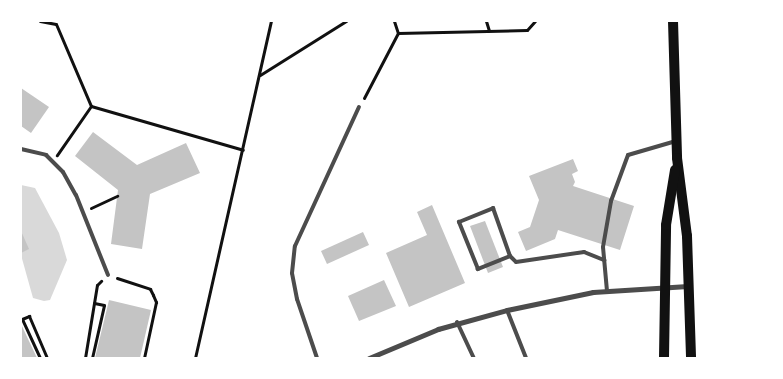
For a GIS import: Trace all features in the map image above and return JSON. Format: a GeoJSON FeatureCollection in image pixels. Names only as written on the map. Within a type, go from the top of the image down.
{"type":"FeatureCollection","features":[{"type":"Feature","properties":{"kind":"main road"},"geometry":{"type":"LineString","coordinates":[[673,21],[676,141],[687,236],[691,358]]}},
{"type":"Feature","properties":{"kind":"main road"},"geometry":{"type":"LineString","coordinates":[[664,358],[666,225],[677,158]]}},
{"type":"Feature","properties":{"kind":"street"},"geometry":{"type":"LineString","coordinates":[[369,358],[458,322],[507,310],[607,291],[688,286]]}},
{"type":"Feature","properties":{"kind":"lane"},"geometry":{"type":"LineString","coordinates":[[317,358],[297,299],[292,273],[294,246],[359,107]]}},
{"type":"Feature","properties":{"kind":"lane"},"geometry":{"type":"LineString","coordinates":[[607,291],[603,247],[611,201],[628,155],[676,141]]}},
{"type":"Feature","properties":{"kind":"lane"},"geometry":{"type":"LineString","coordinates":[[21,149],[37,152],[53,161],[63,172],[108,275]]}},
{"type":"Feature","properties":{"kind":"lane"},"geometry":{"type":"LineString","coordinates":[[510,256],[478,270],[459,222],[493,208],[510,256],[516,262],[532,262],[584,252],[604,260]]}},
{"type":"Feature","properties":{"kind":"lane"},"geometry":{"type":"LineString","coordinates":[[507,310],[526,358]]}},
{"type":"Feature","properties":{"kind":"lane"},"geometry":{"type":"LineString","coordinates":[[458,322],[474,358]]}},
{"type":"Feature","properties":{"kind":"path"},"geometry":{"type":"LineString","coordinates":[[40,21],[56,24],[91,106]]}},
{"type":"Feature","properties":{"kind":"path"},"geometry":{"type":"LineString","coordinates":[[195,358],[271,21]]}},
{"type":"Feature","properties":{"kind":"path"},"geometry":{"type":"LineString","coordinates":[[260,76],[346,21]]}},
{"type":"Feature","properties":{"kind":"path"},"geometry":{"type":"LineString","coordinates":[[359,107],[398,33],[394,21]]}},
{"type":"Feature","properties":{"kind":"path"},"geometry":{"type":"LineString","coordinates":[[486,21],[489,30]]}},
{"type":"Feature","properties":{"kind":"path"},"geometry":{"type":"LineString","coordinates":[[398,33],[527,30],[535,21]]}},
{"type":"Feature","properties":{"kind":"path"},"geometry":{"type":"LineString","coordinates":[[91,106],[243,150]]}},
{"type":"Feature","properties":{"kind":"path"},"geometry":{"type":"LineString","coordinates":[[53,161],[91,106]]}},
{"type":"Feature","properties":{"kind":"path"},"geometry":{"type":"LineString","coordinates":[[82,212],[117,196]]}},
{"type":"Feature","properties":{"kind":"path"},"geometry":{"type":"LineString","coordinates":[[85,358],[97,285],[108,275],[150,289],[153,295],[156,302],[144,358]]}},
{"type":"Feature","properties":{"kind":"path"},"geometry":{"type":"LineString","coordinates":[[92,358],[104,305],[94,303]]}},
{"type":"Feature","properties":{"kind":"path"},"geometry":{"type":"LineString","coordinates":[[40,358],[22,319],[29,316],[47,358]]}},
{"type":"Feature","properties":{"kind":"shaded area"},"geometry":{"type":"Polygon","coordinates":[[[21,185],[35,188],[59,233],[67,260],[50,300],[44,301],[33,298],[21,255],[21,185]]]}},
{"type":"Feature","properties":{"kind":"building"},"geometry":{"type":"Polygon","coordinates":[[[21,88],[49,107],[31,133],[21,126],[21,88]]]}},
{"type":"Feature","properties":{"kind":"building"},"geometry":{"type":"Polygon","coordinates":[[[93,132],[137,165],[186,143],[200,173],[150,194],[142,249],[111,244],[118,190],[75,156],[93,132]]]}},
{"type":"Feature","properties":{"kind":"building"},"geometry":{"type":"Polygon","coordinates":[[[573,159],[578,171],[572,174],[575,182],[573,186],[634,206],[620,250],[558,230],[555,239],[526,251],[518,232],[530,227],[539,200],[529,176],[573,159]]]}},
{"type":"Feature","properties":{"kind":"building"},"geometry":{"type":"Polygon","coordinates":[[[432,205],[465,283],[409,307],[386,253],[427,235],[417,212],[432,205]]]}},
{"type":"Feature","properties":{"kind":"building"},"geometry":{"type":"Polygon","coordinates":[[[485,221],[503,267],[488,273],[470,226],[485,221]]]}},
{"type":"Feature","properties":{"kind":"building"},"geometry":{"type":"Polygon","coordinates":[[[21,231],[29,249],[21,253],[21,231]]]}},
{"type":"Feature","properties":{"kind":"building"},"geometry":{"type":"Polygon","coordinates":[[[363,232],[369,245],[327,264],[321,251],[363,232]]]}},
{"type":"Feature","properties":{"kind":"building"},"geometry":{"type":"Polygon","coordinates":[[[384,280],[396,306],[359,321],[348,296],[384,280]]]}},
{"type":"Feature","properties":{"kind":"building"},"geometry":{"type":"Polygon","coordinates":[[[109,300],[151,310],[140,358],[95,358],[109,300]]]}},
{"type":"Feature","properties":{"kind":"building"},"geometry":{"type":"Polygon","coordinates":[[[21,324],[37,358],[21,358],[21,324]]]}}]}
